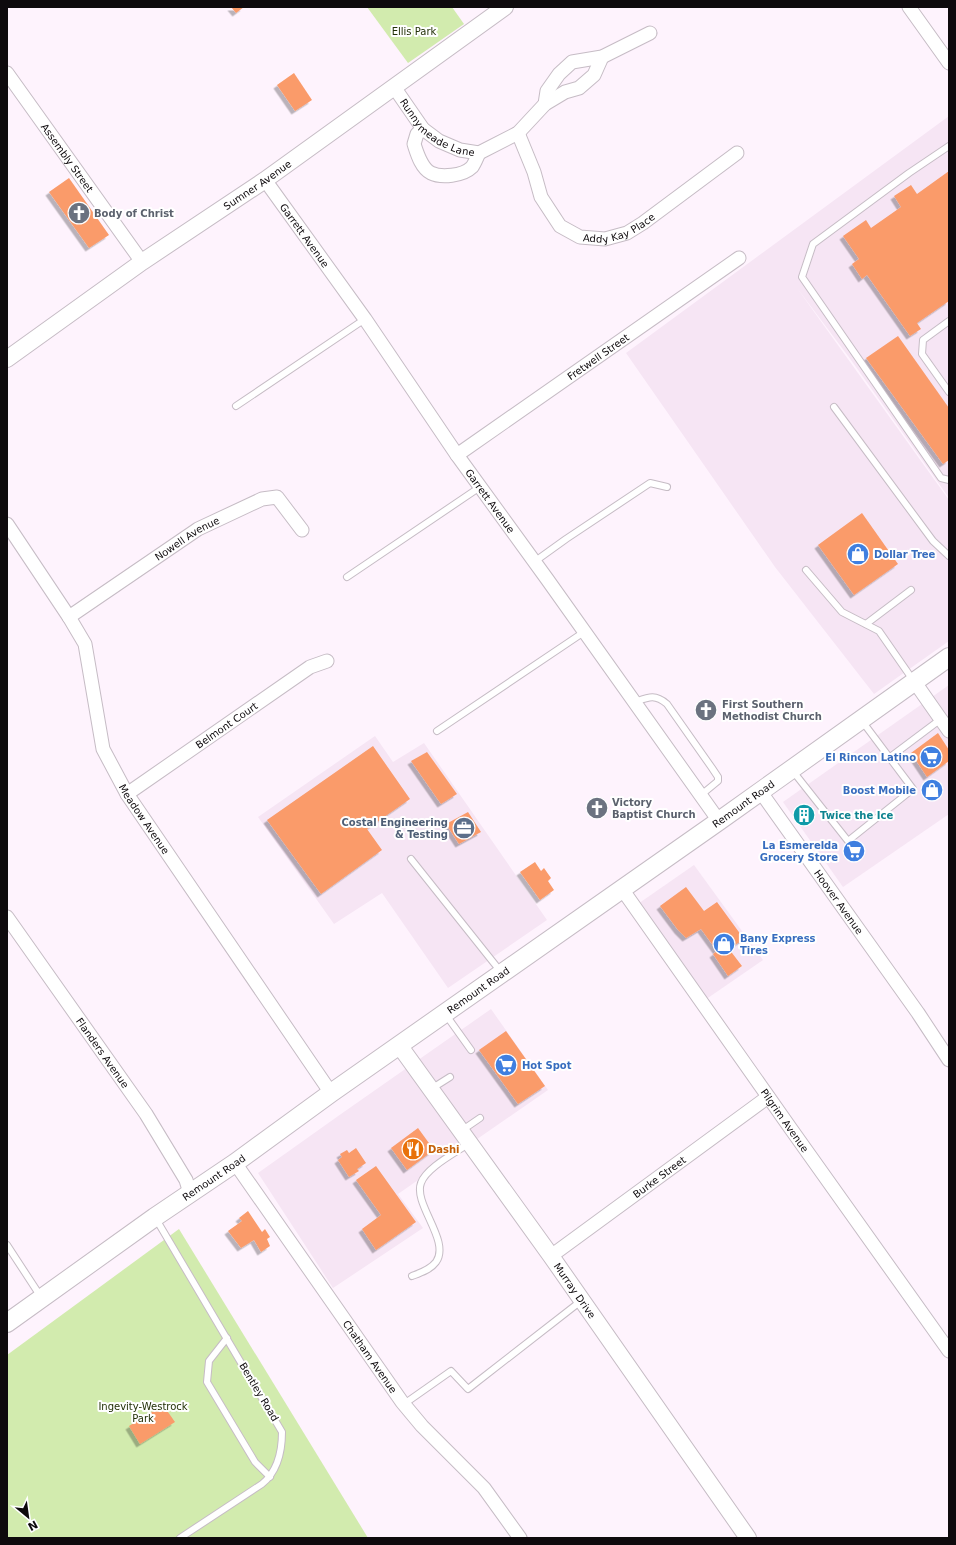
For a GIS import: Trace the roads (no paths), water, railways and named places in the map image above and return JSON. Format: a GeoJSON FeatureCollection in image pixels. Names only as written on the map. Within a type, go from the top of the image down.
{"type":"FeatureCollection","features":[{"type":"Feature","properties":{"kind":"main road","name":"Remount Road"},"geometry":{"type":"LineString","coordinates":[[7,1323],[155,1217],[235,1163],[330,1093],[719,821],[791,768],[949,657]]}},
{"type":"Feature","properties":{"kind":"street","name":"Sumner Avenue"},"geometry":{"type":"LineString","coordinates":[[7,359],[142,262],[265,180],[505,7]]}},
{"type":"Feature","properties":{"kind":"street"},"geometry":{"type":"LineString","coordinates":[[909,7],[949,63]]}},
{"type":"Feature","properties":{"kind":"street","name":"Runnymeade Lane"},"geometry":{"type":"LineString","coordinates":[[545,104],[547,91],[559,74],[572,62],[588,58],[602,57],[650,33]]}},
{"type":"Feature","properties":{"kind":"street","name":"Runnymeade Lane"},"geometry":{"type":"LineString","coordinates":[[394,87],[423,128],[438,140],[460,150],[479,153],[518,133],[545,104],[565,92],[579,88],[594,75],[602,57]]}},
{"type":"Feature","properties":{"kind":"street","name":"Assembly Street"},"geometry":{"type":"LineString","coordinates":[[7,73],[142,262]]}},
{"type":"Feature","properties":{"kind":"street"},"geometry":{"type":"LineString","coordinates":[[423,128],[418,134],[414,144],[419,159],[430,172],[444,176],[459,174],[472,167],[479,153]]}},
{"type":"Feature","properties":{"kind":"street","name":"Addy Kay Place"},"geometry":{"type":"LineString","coordinates":[[518,133],[534,172],[541,197],[560,226],[580,237],[606,239],[627,233],[643,223],[738,153]]}},
{"type":"Feature","properties":{"kind":"street","name":"Garrett Avenue"},"geometry":{"type":"LineString","coordinates":[[265,180],[365,319],[457,455],[719,821]]}},
{"type":"Feature","properties":{"kind":"street","name":"Fretwell Street"},"geometry":{"type":"LineString","coordinates":[[457,455],[739,258]]}},
{"type":"Feature","properties":{"kind":"street","name":"Nowell Avenue"},"geometry":{"type":"LineString","coordinates":[[69,617],[198,529],[262,499],[277,497],[302,530]]}},
{"type":"Feature","properties":{"kind":"street","name":"Meadow Avenue"},"geometry":{"type":"LineString","coordinates":[[7,524],[69,617],[85,644],[103,749],[127,794],[330,1093]]}},
{"type":"Feature","properties":{"kind":"street","name":"Belmont Court"},"geometry":{"type":"LineString","coordinates":[[127,794],[310,667],[327,661]]}},
{"type":"Feature","properties":{"kind":"street"},"geometry":{"type":"LineString","coordinates":[[914,681],[949,730]]}},
{"type":"Feature","properties":{"kind":"street","name":"Hoover Avenue"},"geometry":{"type":"LineString","coordinates":[[760,791],[918,1013],[949,1060]]}},
{"type":"Feature","properties":{"kind":"street","name":"Pilgrim Avenue"},"geometry":{"type":"LineString","coordinates":[[622,889],[949,1351]]}},
{"type":"Feature","properties":{"kind":"street","name":"Flanders Avenue"},"geometry":{"type":"LineString","coordinates":[[7,917],[146,1114],[186,1180],[190,1193]]}},
{"type":"Feature","properties":{"kind":"street","name":"Murray Drive"},"geometry":{"type":"LineString","coordinates":[[399,1045],[551,1256],[748,1538]]}},
{"type":"Feature","properties":{"kind":"street","name":"Burke Street"},"geometry":{"type":"LineString","coordinates":[[551,1256],[768,1097]]}},
{"type":"Feature","properties":{"kind":"street","name":"Chatham Avenue"},"geometry":{"type":"LineString","coordinates":[[235,1163],[404,1404],[422,1426],[484,1488],[520,1538]]}},
{"type":"Feature","properties":{"kind":"lane"},"geometry":{"type":"LineString","coordinates":[[949,146],[909,173],[813,244],[802,277],[941,478],[949,480]]}},
{"type":"Feature","properties":{"kind":"lane"},"geometry":{"type":"LineString","coordinates":[[236,406],[365,319]]}},
{"type":"Feature","properties":{"kind":"lane"},"geometry":{"type":"LineString","coordinates":[[948,323],[923,340],[922,354],[949,392]]}},
{"type":"Feature","properties":{"kind":"lane"},"geometry":{"type":"LineString","coordinates":[[834,407],[933,541],[949,556]]}},
{"type":"Feature","properties":{"kind":"lane"},"geometry":{"type":"LineString","coordinates":[[534,562],[650,483],[667,487]]}},
{"type":"Feature","properties":{"kind":"lane"},"geometry":{"type":"LineString","coordinates":[[347,578],[480,487]]}},
{"type":"Feature","properties":{"kind":"lane"},"geometry":{"type":"LineString","coordinates":[[806,570],[842,612],[879,631],[914,681]]}},
{"type":"Feature","properties":{"kind":"lane"},"geometry":{"type":"LineString","coordinates":[[866,624],[911,590]]}},
{"type":"Feature","properties":{"kind":"lane"},"geometry":{"type":"LineString","coordinates":[[437,731],[584,632]]}},
{"type":"Feature","properties":{"kind":"lane"},"geometry":{"type":"LineString","coordinates":[[635,702],[655,697],[661,699],[667,704],[718,777],[718,781],[701,795]]}},
{"type":"Feature","properties":{"kind":"lane"},"geometry":{"type":"LineString","coordinates":[[791,768],[848,841],[913,789],[861,719]]}},
{"type":"Feature","properties":{"kind":"lane"},"geometry":{"type":"LineString","coordinates":[[889,758],[941,719]]}},
{"type":"Feature","properties":{"kind":"lane"},"geometry":{"type":"LineString","coordinates":[[411,859],[502,973]]}},
{"type":"Feature","properties":{"kind":"lane"},"geometry":{"type":"LineString","coordinates":[[445,1013],[471,1050]]}},
{"type":"Feature","properties":{"kind":"lane"},"geometry":{"type":"LineString","coordinates":[[431,1089],[450,1077]]}},
{"type":"Feature","properties":{"kind":"lane"},"geometry":{"type":"LineString","coordinates":[[412,1276],[428,1269],[436,1262],[439,1253],[437,1239],[431,1221],[421,1200],[421,1183],[425,1176],[465,1137],[480,1118]]}},
{"type":"Feature","properties":{"kind":"lane","name":"Bentley Road"},"geometry":{"type":"LineString","coordinates":[[155,1217],[282,1432],[282,1448],[277,1465],[270,1477],[262,1484],[180,1538]]}},
{"type":"Feature","properties":{"kind":"lane"},"geometry":{"type":"LineString","coordinates":[[7,1245],[42,1298]]}},
{"type":"Feature","properties":{"kind":"lane"},"geometry":{"type":"LineString","coordinates":[[404,1404],[451,1371],[468,1389],[581,1301]]}},
{"type":"Feature","properties":{"kind":"lane"},"geometry":{"type":"LineString","coordinates":[[227,1338],[209,1361],[207,1382],[255,1462],[270,1477]]}},
{"type":"Feature","properties":{"kind":"place","name":"Body of Christ"},"geometry":{"type":"Point","coordinates":[79,213]}},
{"type":"Feature","properties":{"kind":"place","name":"Dollar Tree"},"geometry":{"type":"Point","coordinates":[858,554]}},
{"type":"Feature","properties":{"kind":"place","name":"First Southern Methodist Church"},"geometry":{"type":"Point","coordinates":[706,710]}},
{"type":"Feature","properties":{"kind":"place","name":"El Rincon Latino"},"geometry":{"type":"Point","coordinates":[931,757]}},
{"type":"Feature","properties":{"kind":"place","name":"Boost Mobile"},"geometry":{"type":"Point","coordinates":[932,790]}},
{"type":"Feature","properties":{"kind":"place","name":"Victory Baptist Church"},"geometry":{"type":"Point","coordinates":[597,808]}},
{"type":"Feature","properties":{"kind":"place","name":"Twice the Ice"},"geometry":{"type":"Point","coordinates":[804,815]}},
{"type":"Feature","properties":{"kind":"place","name":"Costal Engineering & Testing"},"geometry":{"type":"Point","coordinates":[464,828]}},
{"type":"Feature","properties":{"kind":"place","name":"La Esmerelda Grocery Store"},"geometry":{"type":"Point","coordinates":[854,851]}},
{"type":"Feature","properties":{"kind":"place","name":"Bany Express Tires"},"geometry":{"type":"Point","coordinates":[724,944]}},
{"type":"Feature","properties":{"kind":"place","name":"Hot Spot"},"geometry":{"type":"Point","coordinates":[506,1065]}},
{"type":"Feature","properties":{"kind":"place","name":"Dashi"},"geometry":{"type":"Point","coordinates":[413,1149]}},
{"type":"Feature","properties":{"kind":"park label","name":"Ellis Park"},"geometry":{"type":"Point","coordinates":[414,31]}},
{"type":"Feature","properties":{"kind":"park label","name":"Ingevity-Westrock Park"},"geometry":{"type":"Point","coordinates":[143,1412]}}]}
